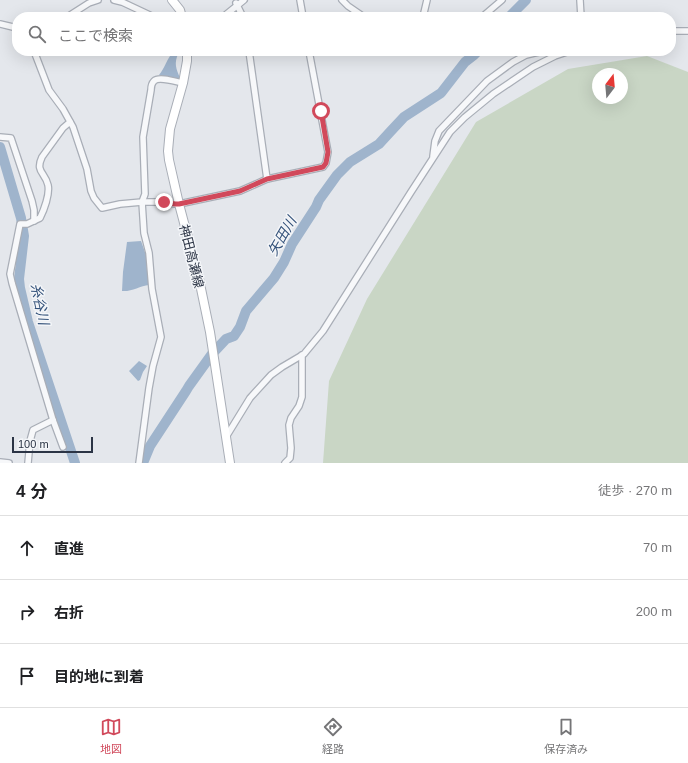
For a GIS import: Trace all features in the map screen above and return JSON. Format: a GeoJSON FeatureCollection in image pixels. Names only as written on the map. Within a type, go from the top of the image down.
{"type":"FeatureCollection","features":[{"type":"Feature","properties":{"kind":"main road"},"geometry":{"type":"LineString","coordinates":[[172,0],[181,12]]}},
{"type":"Feature","properties":{"kind":"main road","name":"神田高瀬線"},"geometry":{"type":"LineString","coordinates":[[187,56],[184,83],[170,129],[168,151],[179,204],[199,279],[210,332],[230,463]]}},
{"type":"Feature","properties":{"kind":"street"},"geometry":{"type":"LineString","coordinates":[[74,12],[88,3],[98,0]]}},
{"type":"Feature","properties":{"kind":"street"},"geometry":{"type":"LineString","coordinates":[[114,0],[143,12]]}},
{"type":"Feature","properties":{"kind":"street"},"geometry":{"type":"LineString","coordinates":[[228,12],[236,4],[244,0]]}},
{"type":"Feature","properties":{"kind":"street"},"geometry":{"type":"LineString","coordinates":[[300,0],[302,12]]}},
{"type":"Feature","properties":{"kind":"street"},"geometry":{"type":"LineString","coordinates":[[342,0],[357,12]]}},
{"type":"Feature","properties":{"kind":"street"},"geometry":{"type":"LineString","coordinates":[[424,12],[427,0]]}},
{"type":"Feature","properties":{"kind":"street"},"geometry":{"type":"LineString","coordinates":[[488,12],[502,0]]}},
{"type":"Feature","properties":{"kind":"street"},"geometry":{"type":"LineString","coordinates":[[580,0],[581,12]]}},
{"type":"Feature","properties":{"kind":"street"},"geometry":{"type":"LineString","coordinates":[[236,4],[240,12]]}},
{"type":"Feature","properties":{"kind":"street"},"geometry":{"type":"LineString","coordinates":[[0,24],[12,27]]}},
{"type":"Feature","properties":{"kind":"street"},"geometry":{"type":"LineString","coordinates":[[676,31],[688,31]]}},
{"type":"Feature","properties":{"kind":"street"},"geometry":{"type":"LineString","coordinates":[[36,56],[49,90],[63,109],[70,122],[87,169],[91,191],[94,198],[102,208],[120,204],[142,202],[179,204],[240,191],[267,179],[323,167],[326,163],[328,152],[310,56]]}},
{"type":"Feature","properties":{"kind":"street"},"geometry":{"type":"LineString","coordinates":[[250,56],[267,179]]}},
{"type":"Feature","properties":{"kind":"street"},"geometry":{"type":"LineString","coordinates":[[432,158],[435,141],[439,130],[487,81],[512,62],[526,56]]}},
{"type":"Feature","properties":{"kind":"street"},"geometry":{"type":"LineString","coordinates":[[226,437],[250,398],[271,375],[302,355],[323,331],[450,132],[464,117],[493,94],[533,67],[555,56]]}},
{"type":"Feature","properties":{"kind":"street"},"geometry":{"type":"LineString","coordinates":[[139,463],[149,388],[161,337],[152,290],[149,253],[144,233],[142,202],[145,194],[143,137],[150,90],[154,81],[157,79],[162,79],[184,83]]}},
{"type":"Feature","properties":{"kind":"street"},"geometry":{"type":"LineString","coordinates":[[63,447],[53,420],[10,274],[20,224],[40,218],[47,200],[49,190],[48,184],[39,167],[40,162],[63,128],[70,122]]}},
{"type":"Feature","properties":{"kind":"street"},"geometry":{"type":"LineString","coordinates":[[5,138],[12,138],[32,201],[34,221]]}},
{"type":"Feature","properties":{"kind":"street"},"geometry":{"type":"LineString","coordinates":[[285,463],[290,458],[291,448],[289,425],[302,397],[302,355]]}},
{"type":"Feature","properties":{"kind":"street"},"geometry":{"type":"LineString","coordinates":[[28,463],[30,441],[33,430],[53,420]]}},
{"type":"Feature","properties":{"kind":"street"},"geometry":{"type":"LineString","coordinates":[[0,462],[9,463]]}},
{"type":"Feature","properties":{"kind":"green space"},"geometry":{"type":"Polygon","coordinates":[[[647,56],[688,72],[688,463],[323,463],[329,381],[367,299],[476,122],[568,69],[647,56]]]}},
{"type":"Feature","properties":{"kind":"water"},"geometry":{"type":"Polygon","coordinates":[[[177,56],[176,66],[180,78],[176,79],[159,75],[170,57],[177,56]]]}},
{"type":"Feature","properties":{"kind":"water"},"geometry":{"type":"Polygon","coordinates":[[[141,241],[146,255],[149,285],[129,291],[122,291],[127,242],[141,241]]]}},
{"type":"Feature","properties":{"kind":"water"},"geometry":{"type":"Polygon","coordinates":[[[139,361],[147,366],[140,380],[138,381],[129,371],[139,361]]]}},
{"type":"Feature","properties":{"kind":"waterway","name":"矢田川"},"geometry":{"type":"LineString","coordinates":[[514,12],[526,0]]}},
{"type":"Feature","properties":{"kind":"waterway","name":"矢田川"},"geometry":{"type":"LineString","coordinates":[[143,463],[150,446],[189,386],[212,354],[226,339],[234,336],[240,327],[246,311],[274,278],[284,262],[292,244],[319,200],[337,175],[350,162],[379,144],[404,117],[441,93],[465,62],[473,56]]}},
{"type":"Feature","properties":{"kind":"waterway","name":"糸谷川"},"geometry":{"type":"LineString","coordinates":[[0,147],[21,218],[24,236],[19,279],[28,322],[75,463]]}},
{"type":"Feature","properties":{"kind":"route"},"geometry":{"type":"LineString","coordinates":[[164,202],[179,204],[240,191],[267,179],[323,167],[326,163],[328,152],[321,111]]}}]}
